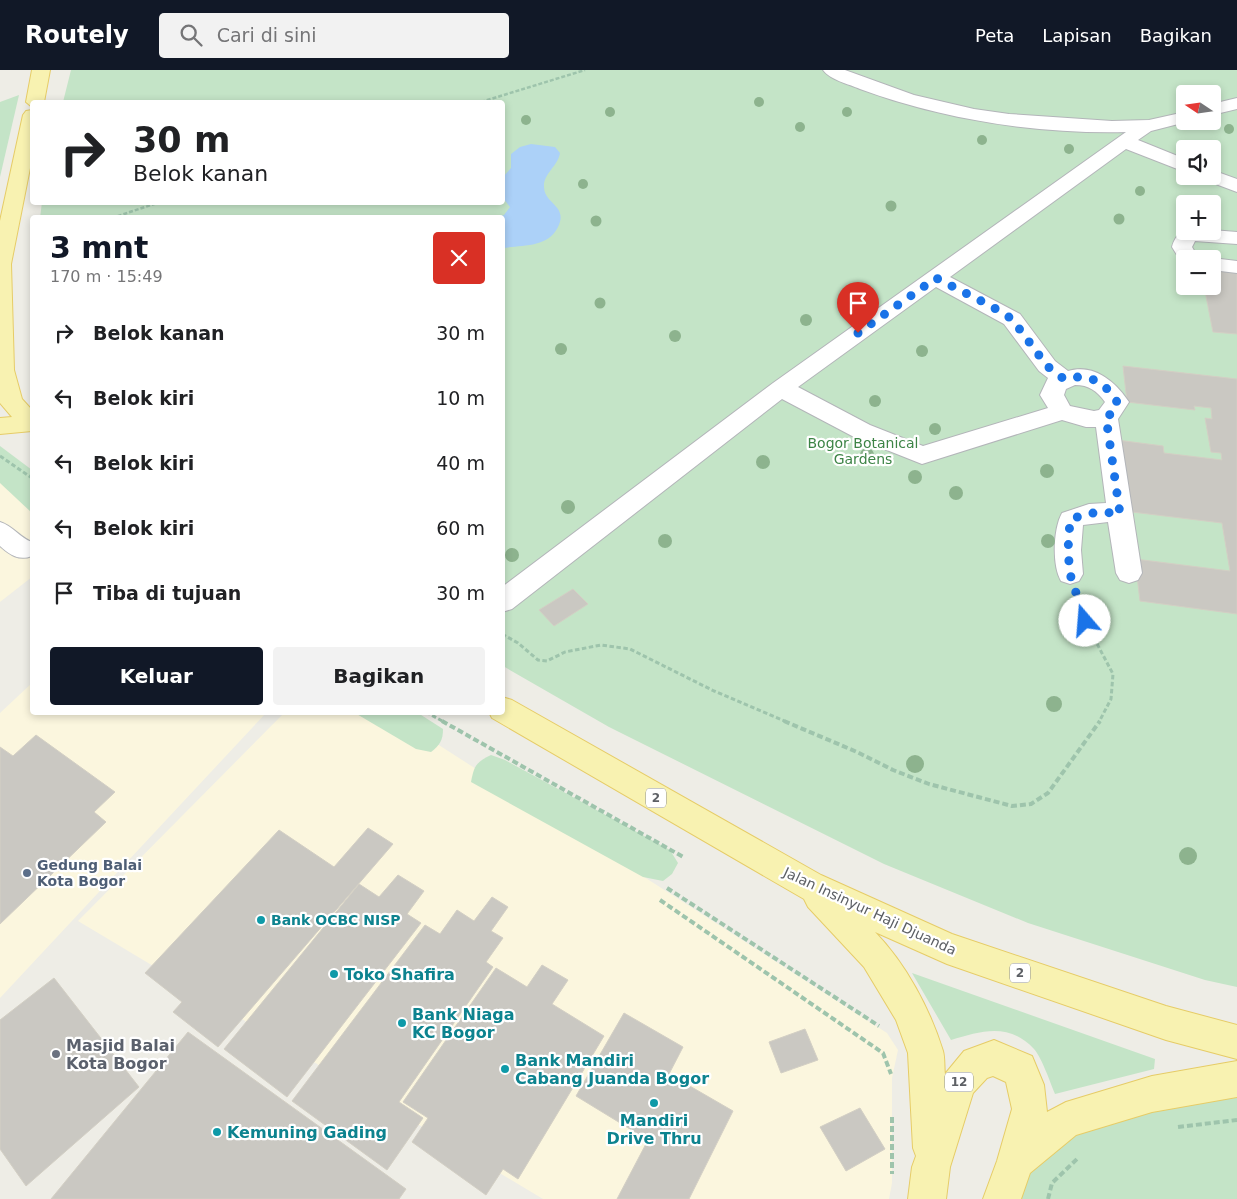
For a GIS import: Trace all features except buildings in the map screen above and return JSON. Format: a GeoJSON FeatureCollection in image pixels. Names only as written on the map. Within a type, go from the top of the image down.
{"type":"FeatureCollection","features":[{"type":"Feature","properties":{"kind":"main road"},"geometry":{"type":"LineString","coordinates":[[35,100],[41,70]]}},
{"type":"Feature","properties":{"kind":"main road"},"geometry":{"type":"LineString","coordinates":[[30,125],[1,264],[1,360],[5,404],[30,422]]}},
{"type":"Feature","properties":{"kind":"main road"},"geometry":{"type":"LineString","coordinates":[[0,426],[30,423]]}},
{"type":"Feature","properties":{"kind":"main road","name":"Jalan Insinyur Haji Djuanda"},"geometry":{"type":"LineString","coordinates":[[505,711],[810,886],[947,948],[1166,1023],[1237,1042]]}},
{"type":"Feature","properties":{"kind":"main road"},"geometry":{"type":"LineString","coordinates":[[810,886],[876,956],[910,1010],[926,1052],[929,1183]]}},
{"type":"Feature","properties":{"kind":"main road","name":"12"},"geometry":{"type":"LineString","coordinates":[[929,1183],[958,1083],[976,1063],[994,1058],[1019,1069],[1026,1085],[1030,1109],[1016,1161]]}},
{"type":"Feature","properties":{"kind":"main road"},"geometry":{"type":"LineString","coordinates":[[1002,1199],[1016,1161],[1066,1120],[1152,1094],[1237,1079]]}},
{"type":"Feature","properties":{"kind":"lane"},"geometry":{"type":"LineString","coordinates":[[832,70],[842,76],[904,98],[964,112],[1028,121],[1146,126],[1176,119]]}},
{"type":"Feature","properties":{"kind":"lane"},"geometry":{"type":"LineString","coordinates":[[1221,107],[1237,103]]}},
{"type":"Feature","properties":{"kind":"lane"},"geometry":{"type":"LineString","coordinates":[[505,600],[781,388],[1146,126]]}},
{"type":"Feature","properties":{"kind":"lane"},"geometry":{"type":"LineString","coordinates":[[1126,142],[1176,162]]}},
{"type":"Feature","properties":{"kind":"lane"},"geometry":{"type":"LineString","coordinates":[[1221,180],[1237,186]]}},
{"type":"Feature","properties":{"kind":"lane"},"geometry":{"type":"LineString","coordinates":[[1184,250],[1182,247],[1184,240],[1191,235],[1237,238]]}},
{"type":"Feature","properties":{"kind":"lane"},"geometry":{"type":"LineString","coordinates":[[1221,265],[1237,267]]}},
{"type":"Feature","properties":{"kind":"lane"},"geometry":{"type":"LineString","coordinates":[[936,278],[1012,319],[1047,366],[1064,379]]}},
{"type":"Feature","properties":{"kind":"lane"},"geometry":{"type":"LineString","coordinates":[[781,388],[862,431],[922,455],[1062,412],[1082,419],[1094,420],[1106,417],[1114,412],[1117,402],[1108,388],[1090,379],[1072,377],[1056,384],[1052,395],[1062,412]]}},
{"type":"Feature","properties":{"kind":"lane"},"geometry":{"type":"LineString","coordinates":[[1106,417],[1129,573]]}},
{"type":"Feature","properties":{"kind":"lane"},"geometry":{"type":"LineString","coordinates":[[1070,574],[1068,550],[1070,520],[1082,514],[1108,512],[1120,514]]}},
{"type":"Feature","properties":{"kind":"lane"},"geometry":{"type":"LineString","coordinates":[[0,532],[19,548],[25,549]]}},
{"type":"Feature","properties":{"kind":"path"},"geometry":{"type":"LineString","coordinates":[[488,100],[585,70]]}},
{"type":"Feature","properties":{"kind":"path"},"geometry":{"type":"LineString","coordinates":[[121,215],[151,205]]}},
{"type":"Feature","properties":{"kind":"path"},"geometry":{"type":"LineString","coordinates":[[0,456],[30,477]]}},
{"type":"Feature","properties":{"kind":"path"},"geometry":{"type":"LineString","coordinates":[[505,636],[518,643],[538,660],[546,661],[565,652],[601,645],[630,649],[714,692],[929,784],[1012,806],[1031,804],[1048,793],[1103,717],[1111,698],[1113,674],[1085,621],[1070,574]]}},
{"type":"Feature","properties":{"kind":"path"},"geometry":{"type":"LineString","coordinates":[[431,715],[686,858]]}},
{"type":"Feature","properties":{"kind":"path"},"geometry":{"type":"LineString","coordinates":[[667,888],[880,1027],[885,1033]]}},
{"type":"Feature","properties":{"kind":"path"},"geometry":{"type":"LineString","coordinates":[[660,900],[883,1053],[892,1078]]}},
{"type":"Feature","properties":{"kind":"path"},"geometry":{"type":"LineString","coordinates":[[892,1116],[892,1183]]}},
{"type":"Feature","properties":{"kind":"path"},"geometry":{"type":"LineString","coordinates":[[1172,1128],[1237,1120]]}},
{"type":"Feature","properties":{"kind":"path"},"geometry":{"type":"LineString","coordinates":[[1048,1199],[1052,1183],[1081,1155]]}},
{"type":"Feature","properties":{"kind":"shaded area"},"geometry":{"type":"Polygon","coordinates":[[[0,472],[30,495],[30,579],[0,602],[0,472]]]}},
{"type":"Feature","properties":{"kind":"shaded area"},"geometry":{"type":"Polygon","coordinates":[[[30,685],[30,715],[264,715],[0,998],[0,713],[30,685]]]}},
{"type":"Feature","properties":{"kind":"shaded area"},"geometry":{"type":"Polygon","coordinates":[[[282,715],[392,715],[887,1033],[898,1050],[892,1078],[892,1183],[889,1199],[543,1199],[78,921],[282,715]]]}},
{"type":"Feature","properties":{"kind":"green space","name":"Bogor Botanical Gardens"},"geometry":{"type":"Polygon","coordinates":[[[71,70],[1237,70],[1237,987],[1205,980],[1028,923],[884,864],[609,727],[505,667],[505,215],[40,215],[42,205],[505,205],[505,100],[64,100],[71,70]]]}},
{"type":"Feature","properties":{"kind":"green space"},"geometry":{"type":"Polygon","coordinates":[[[19,95],[0,177],[0,102],[19,95]]]}},
{"type":"Feature","properties":{"kind":"green space"},"geometry":{"type":"Polygon","coordinates":[[[0,446],[30,468],[30,511],[0,483],[0,446]]]}},
{"type":"Feature","properties":{"kind":"green space"},"geometry":{"type":"Polygon","coordinates":[[[358,715],[421,715],[443,729],[439,745],[431,752],[416,749],[358,715]]]}},
{"type":"Feature","properties":{"kind":"green space"},"geometry":{"type":"Polygon","coordinates":[[[491,755],[505,760],[670,850],[678,863],[672,874],[663,881],[643,877],[471,782],[477,765],[491,755]]]}},
{"type":"Feature","properties":{"kind":"green space"},"geometry":{"type":"Polygon","coordinates":[[[912,973],[1155,1059],[1154,1069],[1055,1094],[1037,1053],[1024,1040],[1015,1035],[994,1031],[951,1040],[912,973]]]}},
{"type":"Feature","properties":{"kind":"green space"},"geometry":{"type":"Polygon","coordinates":[[[1237,1079],[1237,1199],[1002,1199],[1066,1120],[1237,1079]]]}},
{"type":"Feature","properties":{"kind":"water"},"geometry":{"type":"Polygon","coordinates":[[[531,144],[555,147],[560,153],[557,162],[544,182],[544,191],[561,216],[558,227],[548,239],[526,246],[505,248],[504,215],[510,207],[505,201],[505,175],[511,168],[511,154],[520,147],[531,144]]]}},
{"type":"Feature","properties":{"kind":"place","name":"Gedung Balai Kota Bogor"},"geometry":{"type":"Point","coordinates":[27,873]}},
{"type":"Feature","properties":{"kind":"place","name":"Bank OCBC NISP"},"geometry":{"type":"Point","coordinates":[261,920]}},
{"type":"Feature","properties":{"kind":"place","name":"Toko Shafira"},"geometry":{"type":"Point","coordinates":[334,974]}},
{"type":"Feature","properties":{"kind":"place","name":"Bank Niaga KC Bogor"},"geometry":{"type":"Point","coordinates":[402,1023]}},
{"type":"Feature","properties":{"kind":"place","name":"Masjid Balai Kota Bogor"},"geometry":{"type":"Point","coordinates":[56,1054]}},
{"type":"Feature","properties":{"kind":"place","name":"Bank Mandiri Cabang Juanda Bogor"},"geometry":{"type":"Point","coordinates":[505,1069]}},
{"type":"Feature","properties":{"kind":"place","name":"Mandiri Drive Thru"},"geometry":{"type":"Point","coordinates":[654,1103]}},
{"type":"Feature","properties":{"kind":"place","name":"Kemuning Gading"},"geometry":{"type":"Point","coordinates":[217,1132]}},
{"type":"Feature","properties":{"kind":"route"},"geometry":{"type":"LineString","coordinates":[[858,333],[936,278],[1012,319],[1047,366],[1064,379],[1082,377],[1098,382],[1108,388],[1117,402],[1114,412],[1106,417],[1120,514],[1108,512],[1082,514],[1070,520],[1068,550],[1070,574],[1085,621]]}}]}
